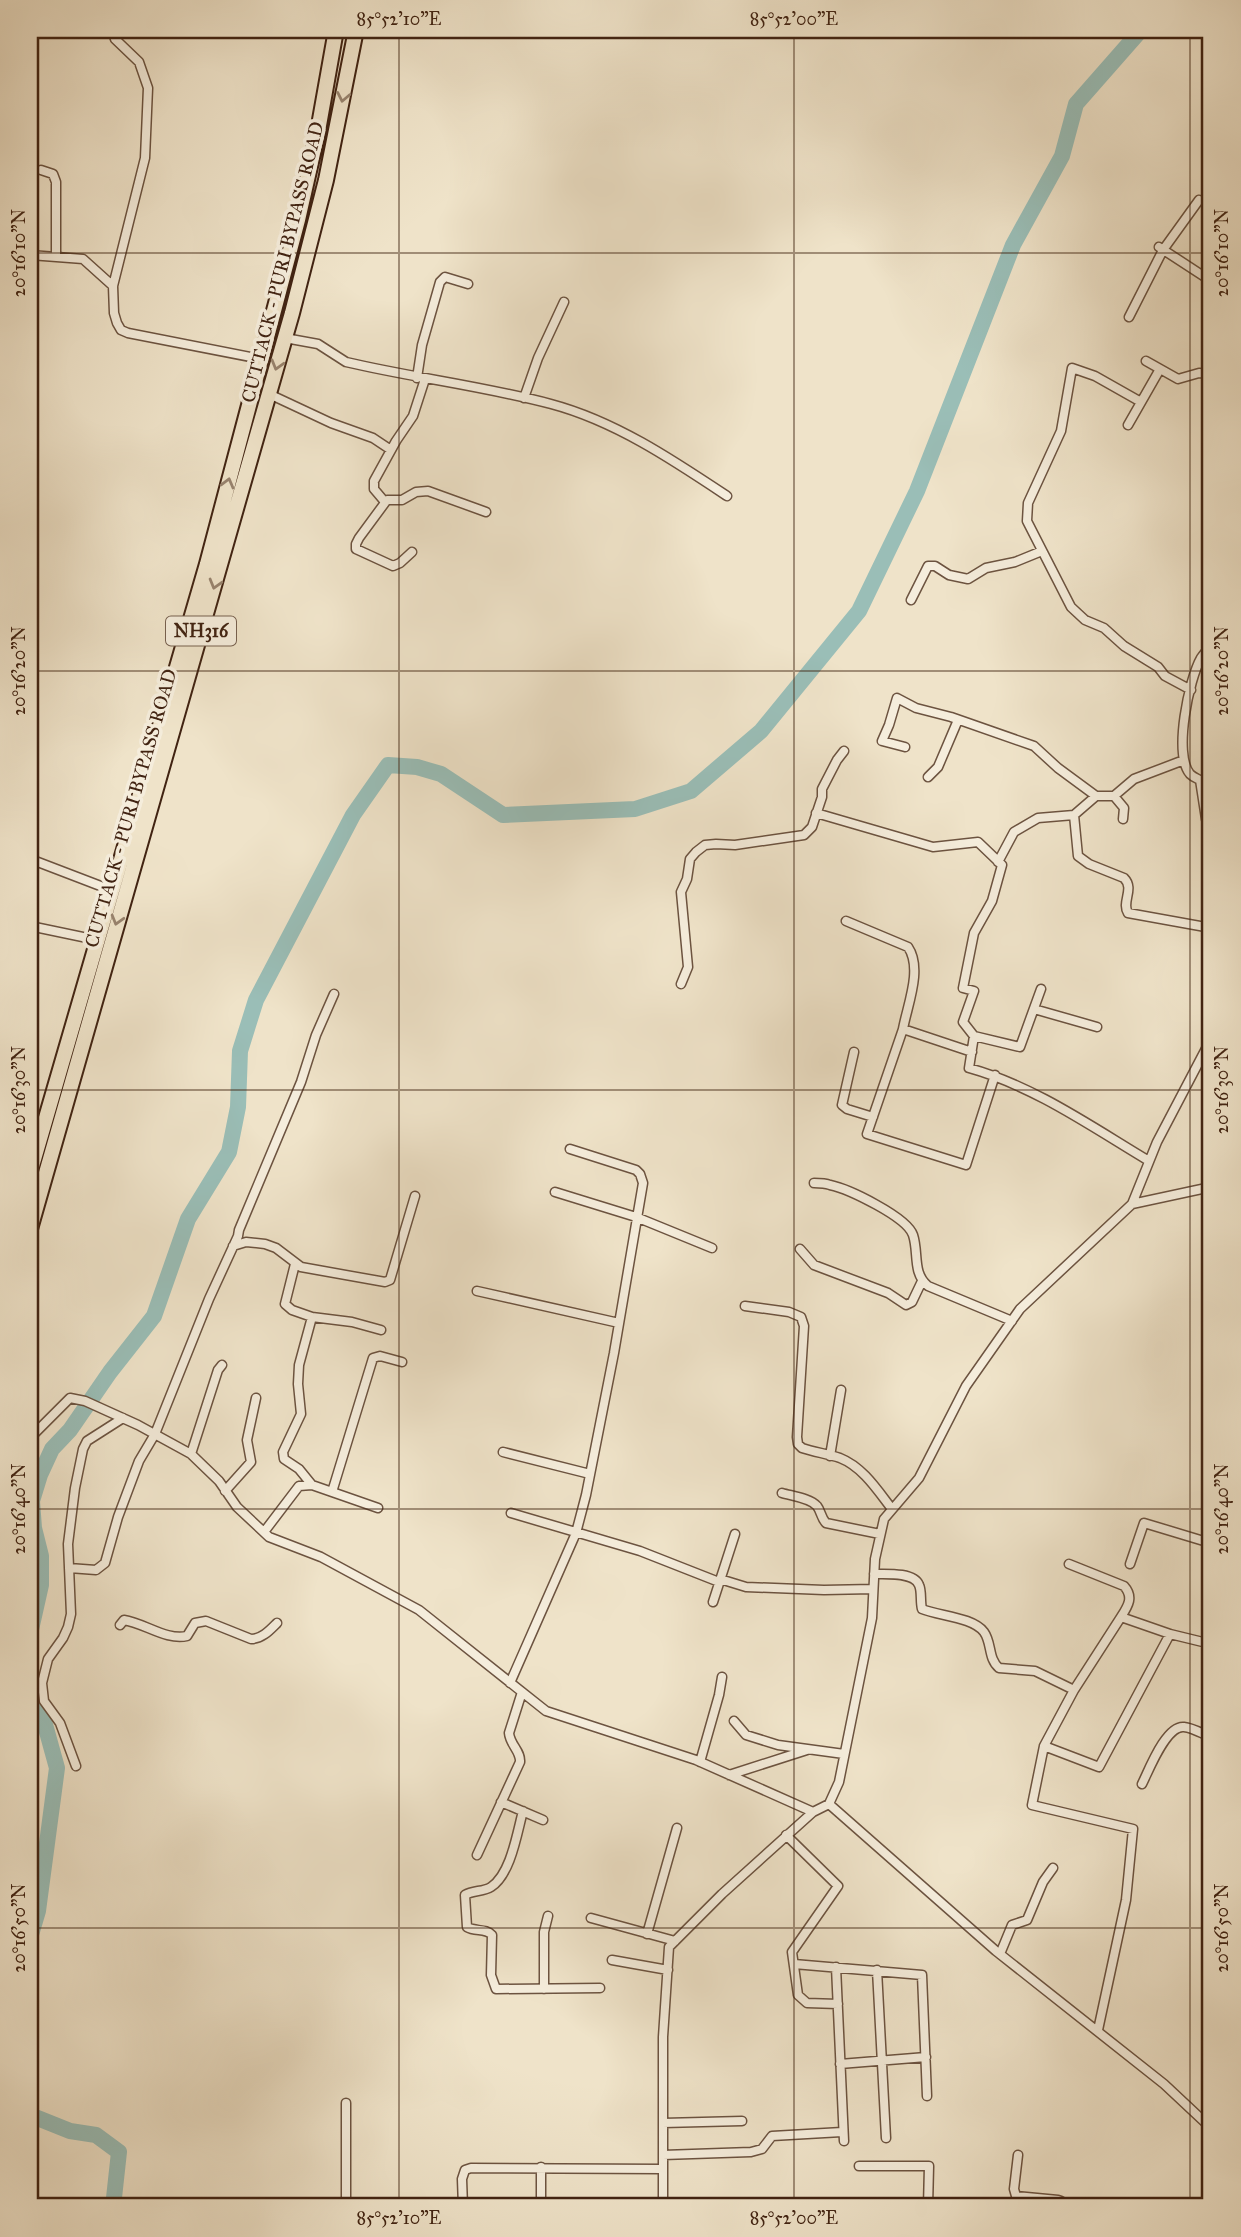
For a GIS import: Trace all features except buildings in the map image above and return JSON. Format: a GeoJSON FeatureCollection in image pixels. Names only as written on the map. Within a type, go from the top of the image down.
{"type":"FeatureCollection","features":[{"type":"Feature","properties":{"kind":"highway","name":"CUTTACK - PURI BYPASS ROAD"},"geometry":{"type":"LineString","coordinates":[[30,1173],[207,564],[303,198],[337,30]]}},
{"type":"Feature","properties":{"kind":"highway","name":"CUTTACK - PURI BYPASS ROAD"},"geometry":{"type":"LineString","coordinates":[[30,1229],[285,338],[326,180],[356,30]]}},
{"type":"Feature","properties":{"kind":"street"},"geometry":{"type":"LineString","coordinates":[[112,30],[115,39],[139,62],[148,88],[145,158],[113,286],[114,313],[121,330],[261,359]]}},
{"type":"Feature","properties":{"kind":"street"},"geometry":{"type":"LineString","coordinates":[[41,170],[53,174],[56,182],[56,256]]}},
{"type":"Feature","properties":{"kind":"street"},"geometry":{"type":"LineString","coordinates":[[1129,317],[1161,249],[1199,200]]}},
{"type":"Feature","properties":{"kind":"street"},"geometry":{"type":"LineString","coordinates":[[1161,249],[1211,281]]}},
{"type":"Feature","properties":{"kind":"street"},"geometry":{"type":"LineString","coordinates":[[30,255],[83,259],[113,286]]}},
{"type":"Feature","properties":{"kind":"street"},"geometry":{"type":"LineString","coordinates":[[385,502],[373,485],[413,416],[421,379],[422,345],[440,282],[445,277],[468,284]]}},
{"type":"Feature","properties":{"kind":"street"},"geometry":{"type":"LineString","coordinates":[[524,398],[538,358],[564,302]]}},
{"type":"Feature","properties":{"kind":"street"},"geometry":{"type":"LineString","coordinates":[[285,338],[318,344],[346,362],[553,404],[628,435],[727,496]]}},
{"type":"Feature","properties":{"kind":"street"},"geometry":{"type":"LineString","coordinates":[[1146,361],[1178,379],[1199,373],[1211,374]]}},
{"type":"Feature","properties":{"kind":"street"},"geometry":{"type":"LineString","coordinates":[[1141,402],[1095,376],[1072,368],[1061,431],[1034,489],[1026,513],[1027,521],[1066,600],[1085,620],[1104,628],[1124,646],[1158,667],[1165,676],[1191,690]]}},
{"type":"Feature","properties":{"kind":"street"},"geometry":{"type":"LineString","coordinates":[[1128,425],[1160,369]]}},
{"type":"Feature","properties":{"kind":"street"},"geometry":{"type":"LineString","coordinates":[[269,394],[331,423],[373,438],[391,450]]}},
{"type":"Feature","properties":{"kind":"street"},"geometry":{"type":"LineString","coordinates":[[412,552],[393,566],[356,550],[355,545],[385,502],[405,499],[416,492],[428,491],[486,512]]}},
{"type":"Feature","properties":{"kind":"street"},"geometry":{"type":"LineString","coordinates":[[911,600],[928,566],[935,566],[950,575],[968,579],[986,568],[1015,562],[1042,551]]}},
{"type":"Feature","properties":{"kind":"street"},"geometry":{"type":"LineString","coordinates":[[1211,645],[1200,659],[1182,733],[1184,760],[1190,774],[1199,780],[1211,837]]}},
{"type":"Feature","properties":{"kind":"street"},"geometry":{"type":"LineString","coordinates":[[905,747],[882,741],[897,698],[916,708],[1034,746],[1096,796],[1114,796],[1134,779],[1184,760]]}},
{"type":"Feature","properties":{"kind":"street"},"geometry":{"type":"LineString","coordinates":[[928,777],[938,767],[958,720]]}},
{"type":"Feature","properties":{"kind":"street"},"geometry":{"type":"LineString","coordinates":[[681,984],[688,967],[681,892],[687,879],[690,859],[705,845],[735,845],[804,835],[812,827],[822,789],[844,751]]}},
{"type":"Feature","properties":{"kind":"street"},"geometry":{"type":"LineString","coordinates":[[1199,780],[1211,777]]}},
{"type":"Feature","properties":{"kind":"street"},"geometry":{"type":"LineString","coordinates":[[998,862],[1014,832],[1038,818],[1074,815],[1096,796]]}},
{"type":"Feature","properties":{"kind":"street"},"geometry":{"type":"LineString","coordinates":[[1114,796],[1124,808],[1123,819]]}},
{"type":"Feature","properties":{"kind":"street"},"geometry":{"type":"LineString","coordinates":[[816,813],[933,846],[978,842],[1002,865],[992,901],[974,933],[962,988],[974,991],[963,1021],[975,1036],[1020,1047],[1041,989]]}},
{"type":"Feature","properties":{"kind":"street"},"geometry":{"type":"LineString","coordinates":[[1074,815],[1078,856],[1089,864],[1128,881],[1125,907],[1128,914],[1211,928]]}},
{"type":"Feature","properties":{"kind":"street"},"geometry":{"type":"LineString","coordinates":[[30,859],[111,890]]}},
{"type":"Feature","properties":{"kind":"street"},"geometry":{"type":"LineString","coordinates":[[846,921],[908,947],[914,974],[903,1029],[867,1134],[965,1165],[995,1075]]}},
{"type":"Feature","properties":{"kind":"street"},"geometry":{"type":"LineString","coordinates":[[30,926],[97,940]]}},
{"type":"Feature","properties":{"kind":"street"},"geometry":{"type":"LineString","coordinates":[[69,1568],[96,1570],[105,1563],[118,1517],[139,1461],[155,1434],[301,1082],[316,1035],[334,994]]}},
{"type":"Feature","properties":{"kind":"street"},"geometry":{"type":"LineString","coordinates":[[1034,1009],[1097,1027]]}},
{"type":"Feature","properties":{"kind":"street"},"geometry":{"type":"LineString","coordinates":[[903,1029],[972,1052]]}},
{"type":"Feature","properties":{"kind":"street"},"geometry":{"type":"LineString","coordinates":[[975,1036],[969,1068],[995,1075],[1066,1112],[1149,1161]]}},
{"type":"Feature","properties":{"kind":"street"},"geometry":{"type":"LineString","coordinates":[[663,2207],[663,2037],[669,1947],[786,1835],[813,1812],[829,1804],[839,1782],[872,1618],[874,1574],[884,1519],[919,1478],[966,1386],[1020,1308],[1132,1204],[1157,1142],[1211,1039]]}},
{"type":"Feature","properties":{"kind":"street"},"geometry":{"type":"LineString","coordinates":[[854,1052],[842,1105],[847,1110],[873,1117]]}},
{"type":"Feature","properties":{"kind":"street"},"geometry":{"type":"LineString","coordinates":[[510,1682],[576,1533],[619,1323],[643,1183],[636,1170],[570,1149]]}},
{"type":"Feature","properties":{"kind":"street"},"geometry":{"type":"LineString","coordinates":[[814,1183],[831,1185],[867,1199],[906,1225],[913,1234],[922,1281],[939,1291],[1012,1321]]}},
{"type":"Feature","properties":{"kind":"street"},"geometry":{"type":"LineString","coordinates":[[1132,1204],[1211,1187]]}},
{"type":"Feature","properties":{"kind":"street"},"geometry":{"type":"LineString","coordinates":[[555,1192],[636,1217],[712,1248]]}},
{"type":"Feature","properties":{"kind":"street"},"geometry":{"type":"LineString","coordinates":[[233,1246],[246,1242],[265,1244],[276,1248],[301,1267],[385,1282],[390,1280],[415,1196]]}},
{"type":"Feature","properties":{"kind":"street"},"geometry":{"type":"LineString","coordinates":[[800,1249],[814,1265],[888,1293],[906,1305],[912,1302],[922,1281]]}},
{"type":"Feature","properties":{"kind":"street"},"geometry":{"type":"LineString","coordinates":[[295,1264],[285,1304],[292,1310],[312,1317],[352,1322],[380,1330]]}},
{"type":"Feature","properties":{"kind":"street"},"geometry":{"type":"LineString","coordinates":[[477,1291],[619,1323]]}},
{"type":"Feature","properties":{"kind":"street"},"geometry":{"type":"LineString","coordinates":[[745,1306],[789,1312],[801,1317],[804,1339],[798,1444],[802,1448],[855,1465],[892,1510]]}},
{"type":"Feature","properties":{"kind":"street"},"geometry":{"type":"LineString","coordinates":[[312,1317],[299,1365],[301,1414],[283,1452],[284,1459],[299,1469],[312,1485]]}},
{"type":"Feature","properties":{"kind":"street"},"geometry":{"type":"LineString","coordinates":[[332,1492],[373,1358],[380,1356],[402,1362]]}},
{"type":"Feature","properties":{"kind":"street"},"geometry":{"type":"LineString","coordinates":[[191,1454],[218,1370],[222,1365]]}},
{"type":"Feature","properties":{"kind":"street"},"geometry":{"type":"LineString","coordinates":[[830,1456],[841,1390]]}},
{"type":"Feature","properties":{"kind":"street"},"geometry":{"type":"LineString","coordinates":[[30,1438],[70,1398],[85,1401],[123,1418],[191,1454],[219,1481],[237,1507],[270,1537],[321,1557],[419,1610],[546,1711],[700,1762],[813,1812]]}},
{"type":"Feature","properties":{"kind":"street"},"geometry":{"type":"LineString","coordinates":[[225,1491],[251,1462],[247,1440],[256,1398]]}},
{"type":"Feature","properties":{"kind":"street"},"geometry":{"type":"LineString","coordinates":[[76,1766],[60,1723],[44,1701],[42,1683],[48,1658],[68,1627],[71,1614],[68,1544],[83,1449],[87,1441],[123,1418]]}},
{"type":"Feature","properties":{"kind":"street"},"geometry":{"type":"LineString","coordinates":[[503,1452],[590,1474]]}},
{"type":"Feature","properties":{"kind":"street"},"geometry":{"type":"LineString","coordinates":[[264,1532],[299,1486],[312,1485],[378,1508]]}},
{"type":"Feature","properties":{"kind":"street"},"geometry":{"type":"LineString","coordinates":[[782,1493],[813,1503],[820,1509],[822,1520],[826,1523],[880,1534]]}},
{"type":"Feature","properties":{"kind":"street"},"geometry":{"type":"LineString","coordinates":[[511,1513],[640,1551],[720,1581],[746,1587],[873,1589]]}},
{"type":"Feature","properties":{"kind":"street"},"geometry":{"type":"LineString","coordinates":[[1130,1564],[1144,1524],[1207,1542],[1211,1528]]}},
{"type":"Feature","properties":{"kind":"street"},"geometry":{"type":"LineString","coordinates":[[713,1602],[735,1534]]}},
{"type":"Feature","properties":{"kind":"street"},"geometry":{"type":"LineString","coordinates":[[1069,1564],[1124,1586],[1130,1597],[1121,1617],[1074,1690],[1044,1745],[1031,1805],[1133,1829],[1126,1900],[1098,2030]]}},
{"type":"Feature","properties":{"kind":"street"},"geometry":{"type":"LineString","coordinates":[[874,1574],[915,1579],[920,1586],[922,1609],[962,1620],[982,1629],[999,1668],[1035,1671],[1074,1690]]}},
{"type":"Feature","properties":{"kind":"street"},"geometry":{"type":"LineString","coordinates":[[1121,1617],[1170,1634],[1211,1644]]}},
{"type":"Feature","properties":{"kind":"street"},"geometry":{"type":"LineString","coordinates":[[120,1625],[124,1620],[133,1621],[178,1638],[187,1636],[195,1623],[206,1621],[257,1639],[277,1623]]}},
{"type":"Feature","properties":{"kind":"street"},"geometry":{"type":"LineString","coordinates":[[1044,1745],[1099,1767],[1170,1634]]}},
{"type":"Feature","properties":{"kind":"street"},"geometry":{"type":"LineString","coordinates":[[700,1762],[722,1677]]}},
{"type":"Feature","properties":{"kind":"street"},"geometry":{"type":"LineString","coordinates":[[477,1855],[520,1762],[519,1753],[509,1734],[522,1692]]}},
{"type":"Feature","properties":{"kind":"street"},"geometry":{"type":"LineString","coordinates":[[734,1721],[746,1735],[778,1745],[844,1754]]}},
{"type":"Feature","properties":{"kind":"street"},"geometry":{"type":"LineString","coordinates":[[1142,1784],[1158,1752],[1174,1730],[1184,1727],[1211,1737]]}},
{"type":"Feature","properties":{"kind":"street"},"geometry":{"type":"LineString","coordinates":[[729,1775],[810,1749]]}},
{"type":"Feature","properties":{"kind":"street"},"geometry":{"type":"LineString","coordinates":[[501,1802],[543,1820]]}},
{"type":"Feature","properties":{"kind":"street"},"geometry":{"type":"LineString","coordinates":[[829,1804],[1000,1954],[1164,2084],[1211,2128]]}},
{"type":"Feature","properties":{"kind":"street"},"geometry":{"type":"LineString","coordinates":[[523,1811],[510,1859],[501,1875],[488,1888],[466,1895],[466,1920],[469,1929],[488,1931],[492,1935],[491,1981],[496,1989],[600,1988]]}},
{"type":"Feature","properties":{"kind":"street"},"geometry":{"type":"LineString","coordinates":[[647,1934],[677,1828]]}},
{"type":"Feature","properties":{"kind":"street"},"geometry":{"type":"LineString","coordinates":[[786,1835],[838,1886],[792,1952],[798,1996],[807,2003],[838,2004]]}},
{"type":"Feature","properties":{"kind":"street"},"geometry":{"type":"LineString","coordinates":[[1000,1954],[1013,1925],[1027,1920],[1043,1882],[1053,1868]]}},
{"type":"Feature","properties":{"kind":"street"},"geometry":{"type":"LineString","coordinates":[[544,1989],[544,1932],[548,1916]]}},
{"type":"Feature","properties":{"kind":"street"},"geometry":{"type":"LineString","coordinates":[[591,1918],[675,1941]]}},
{"type":"Feature","properties":{"kind":"street"},"geometry":{"type":"LineString","coordinates":[[611,1960],[668,1970]]}},
{"type":"Feature","properties":{"kind":"street"},"geometry":{"type":"LineString","coordinates":[[794,1964],[922,1975],[927,2096]]}},
{"type":"Feature","properties":{"kind":"street"},"geometry":{"type":"LineString","coordinates":[[836,1967],[844,2141]]}},
{"type":"Feature","properties":{"kind":"street"},"geometry":{"type":"LineString","coordinates":[[877,1970],[886,2138]]}},
{"type":"Feature","properties":{"kind":"street"},"geometry":{"type":"LineString","coordinates":[[840,2064],[926,2057]]}},
{"type":"Feature","properties":{"kind":"street"},"geometry":{"type":"LineString","coordinates":[[346,2103],[346,2207]]}},
{"type":"Feature","properties":{"kind":"street"},"geometry":{"type":"LineString","coordinates":[[663,2123],[742,2121]]}},
{"type":"Feature","properties":{"kind":"street"},"geometry":{"type":"LineString","coordinates":[[663,2155],[751,2152],[762,2149],[772,2136],[842,2132]]}},
{"type":"Feature","properties":{"kind":"street"},"geometry":{"type":"LineString","coordinates":[[1018,2155],[1014,2189],[1016,2196],[1058,2200],[1063,2207]]}},
{"type":"Feature","properties":{"kind":"street"},"geometry":{"type":"LineString","coordinates":[[859,2166],[929,2166],[928,2207]]}},
{"type":"Feature","properties":{"kind":"street"},"geometry":{"type":"LineString","coordinates":[[541,2167],[541,2207]]}},
{"type":"Feature","properties":{"kind":"street"},"geometry":{"type":"LineString","coordinates":[[463,2207],[462,2179],[466,2170],[471,2168],[663,2169]]}},
{"type":"Feature","properties":{"kind":"street"},"geometry":{"type":"LineString","coordinates":[[1208,2207],[1211,2196]]}},
{"type":"Feature","properties":{"kind":"waterway"},"geometry":{"type":"LineString","coordinates":[[30,1634],[41,1585],[41,1556],[34,1528],[32,1501],[40,1475],[52,1449],[70,1430],[110,1372],[154,1316],[188,1219],[229,1152],[238,1107],[240,1051],[256,1000],[353,815],[388,765],[417,767],[441,774],[503,815],[635,809],[691,791],[761,731],[859,611],[917,491],[1013,245],[1062,156],[1076,104],[1141,30]]}},
{"type":"Feature","properties":{"kind":"waterway"},"geometry":{"type":"LineString","coordinates":[[30,1699],[44,1721],[57,1768],[38,1911],[30,1938]]}},
{"type":"Feature","properties":{"kind":"waterway"},"geometry":{"type":"LineString","coordinates":[[30,2115],[70,2131],[96,2135],[119,2152],[113,2207]]}}]}
